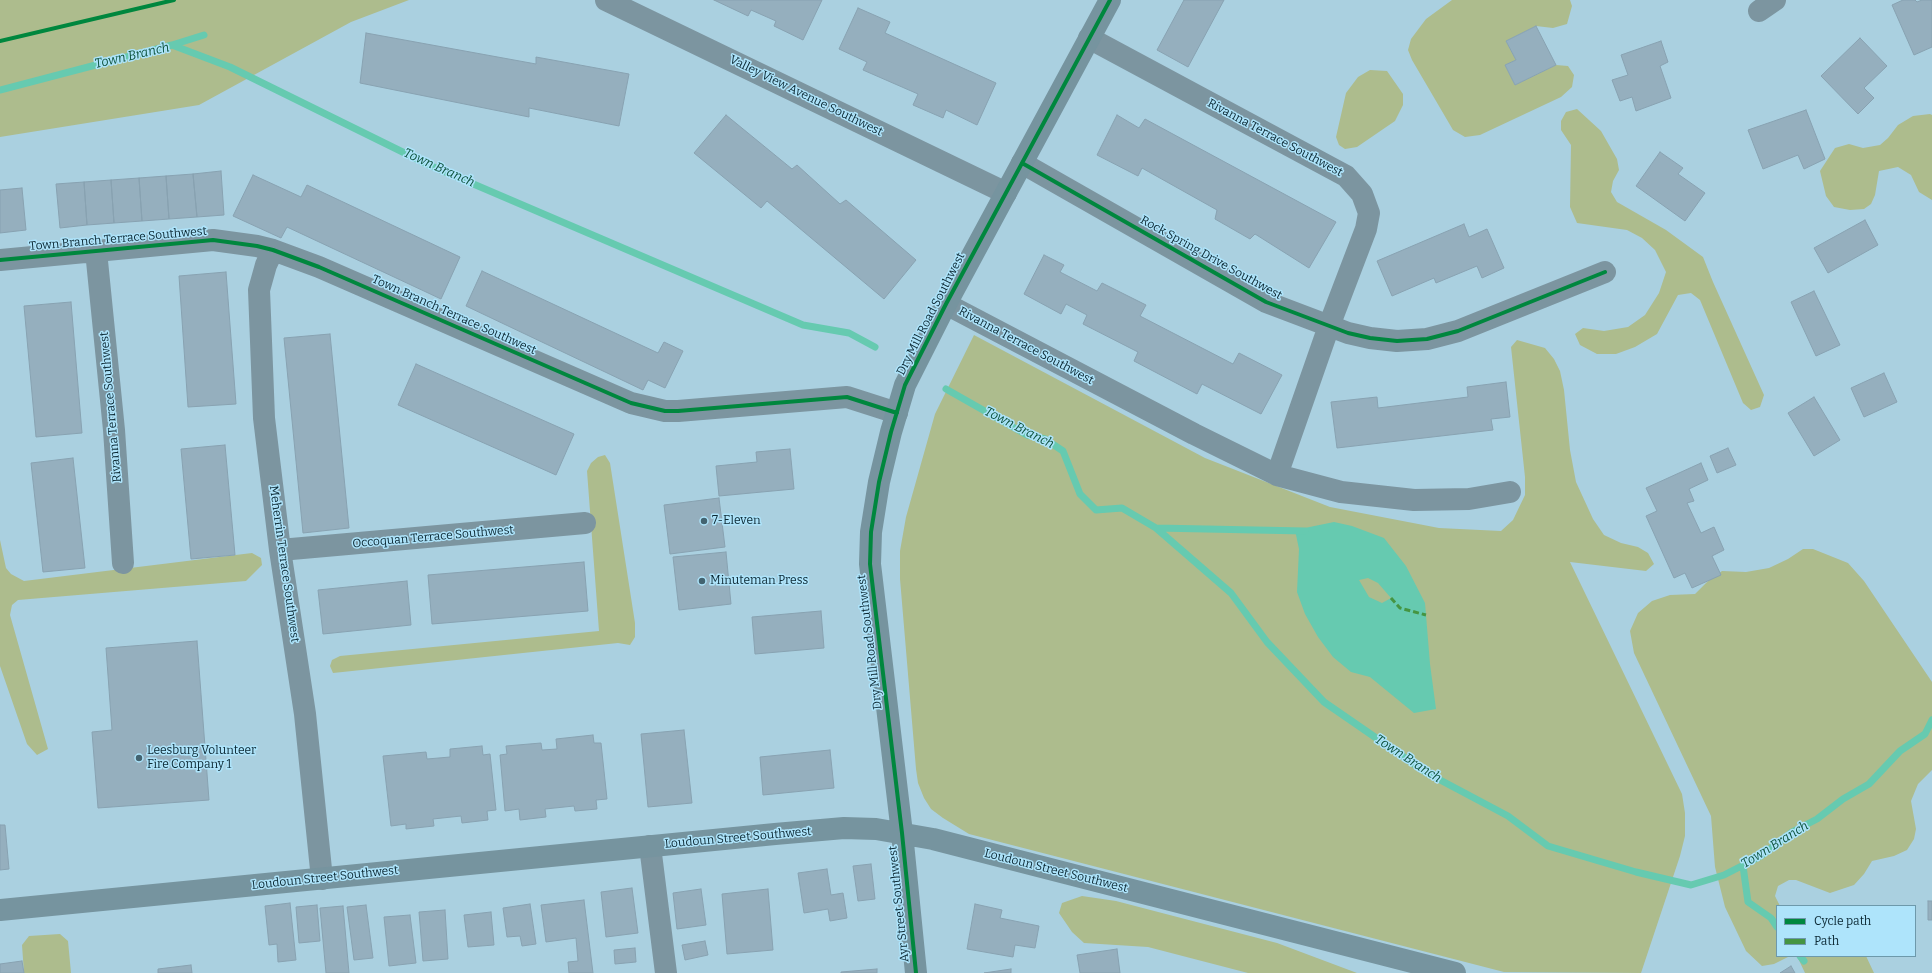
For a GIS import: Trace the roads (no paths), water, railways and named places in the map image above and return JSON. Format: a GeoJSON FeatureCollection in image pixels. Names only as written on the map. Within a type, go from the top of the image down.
{"type":"FeatureCollection","features":[{"type":"Feature","properties":{"kind":"main road","name":"Dry Mill Road Southwest"},"geometry":{"type":"LineString","coordinates":[[902,833],[870,564],[871,532],[879,482],[905,385],[946,304],[1110,0]]}},
{"type":"Feature","properties":{"kind":"main road","name":"Loudoun Street Southwest"},"geometry":{"type":"LineString","coordinates":[[0,910],[844,828],[902,833],[940,841],[1455,973]]}},
{"type":"Feature","properties":{"kind":"main road","name":"Ayr Street Southwest"},"geometry":{"type":"LineString","coordinates":[[902,833],[916,973]]}},
{"type":"Feature","properties":{"kind":"street","name":"Valley View Avenue Southwest"},"geometry":{"type":"LineString","coordinates":[[606,0],[1006,193]]}},
{"type":"Feature","properties":{"kind":"street","name":"Rivanna Terrace Southwest"},"geometry":{"type":"LineString","coordinates":[[1089,38],[1346,176],[1362,194],[1369,213],[1366,229],[1329,326],[1277,475]]}},
{"type":"Feature","properties":{"kind":"street","name":"Rock Spring Drive Southwest"},"geometry":{"type":"LineString","coordinates":[[1022,163],[1266,302],[1329,326],[1370,338],[1397,341],[1427,339],[1458,331],[1605,272]]}},
{"type":"Feature","properties":{"kind":"street","name":"Town Branch Terrace Southwest"},"geometry":{"type":"LineString","coordinates":[[0,260],[213,240],[273,250],[319,267],[631,404],[665,411],[678,411],[847,397],[897,413]]}},
{"type":"Feature","properties":{"kind":"street","name":"Meherrin Terrace Southwest"},"geometry":{"type":"LineString","coordinates":[[273,250],[266,265],[259,290],[264,418],[280,550],[305,714],[322,879]]}},
{"type":"Feature","properties":{"kind":"street","name":"Rivanna Terrace Southwest"},"geometry":{"type":"LineString","coordinates":[[96,251],[114,430],[123,563]]}},
{"type":"Feature","properties":{"kind":"street","name":"Rivanna Terrace Southwest"},"geometry":{"type":"LineString","coordinates":[[946,304],[1194,434],[1277,475],[1340,492],[1414,500],[1469,499],[1510,492]]}},
{"type":"Feature","properties":{"kind":"street","name":"Occoquan Terrace Southwest"},"geometry":{"type":"LineString","coordinates":[[280,550],[585,523]]}},
{"type":"Feature","properties":{"kind":"street","name":"Loudoun Street Southwest"},"geometry":{"type":"LineString","coordinates":[[650,846],[666,973]]}},
{"type":"Feature","properties":{"kind":"waterway"},"geometry":{"type":"LineString","coordinates":[[172,45],[204,35]]}},
{"type":"Feature","properties":{"kind":"waterway","name":"Town Branch"},"geometry":{"type":"LineString","coordinates":[[0,90],[172,45],[230,67],[429,165],[803,325],[849,333],[875,347]]}},
{"type":"Feature","properties":{"kind":"waterway","name":"Town Branch"},"geometry":{"type":"LineString","coordinates":[[946,389],[1027,435],[1045,439],[1063,451],[1080,494],[1096,510],[1122,508],[1156,528],[1231,593],[1267,642],[1324,702],[1427,773],[1508,816],[1548,846],[1636,872],[1691,885],[1724,875],[1761,856],[1792,832],[1817,819],[1843,799],[1869,784],[1900,751],[1925,734],[1932,720]]}},
{"type":"Feature","properties":{"kind":"waterway"},"geometry":{"type":"LineString","coordinates":[[1156,528],[1305,531]]}},
{"type":"Feature","properties":{"kind":"waterway"},"geometry":{"type":"LineString","coordinates":[[1743,866],[1748,902],[1771,918],[1776,926]]}},
{"type":"Feature","properties":{"kind":"waterway"},"geometry":{"type":"LineString","coordinates":[[1801,957],[1804,961]]}},
{"type":"Feature","properties":{"kind":"place","name":"7-Eleven"},"geometry":{"type":"Point","coordinates":[704,521]}},
{"type":"Feature","properties":{"kind":"place","name":"Minuteman Press"},"geometry":{"type":"Point","coordinates":[702,581]}},
{"type":"Feature","properties":{"kind":"place","name":"Leesburg Volunteer Fire Company 1"},"geometry":{"type":"Point","coordinates":[139,758]}}]}
